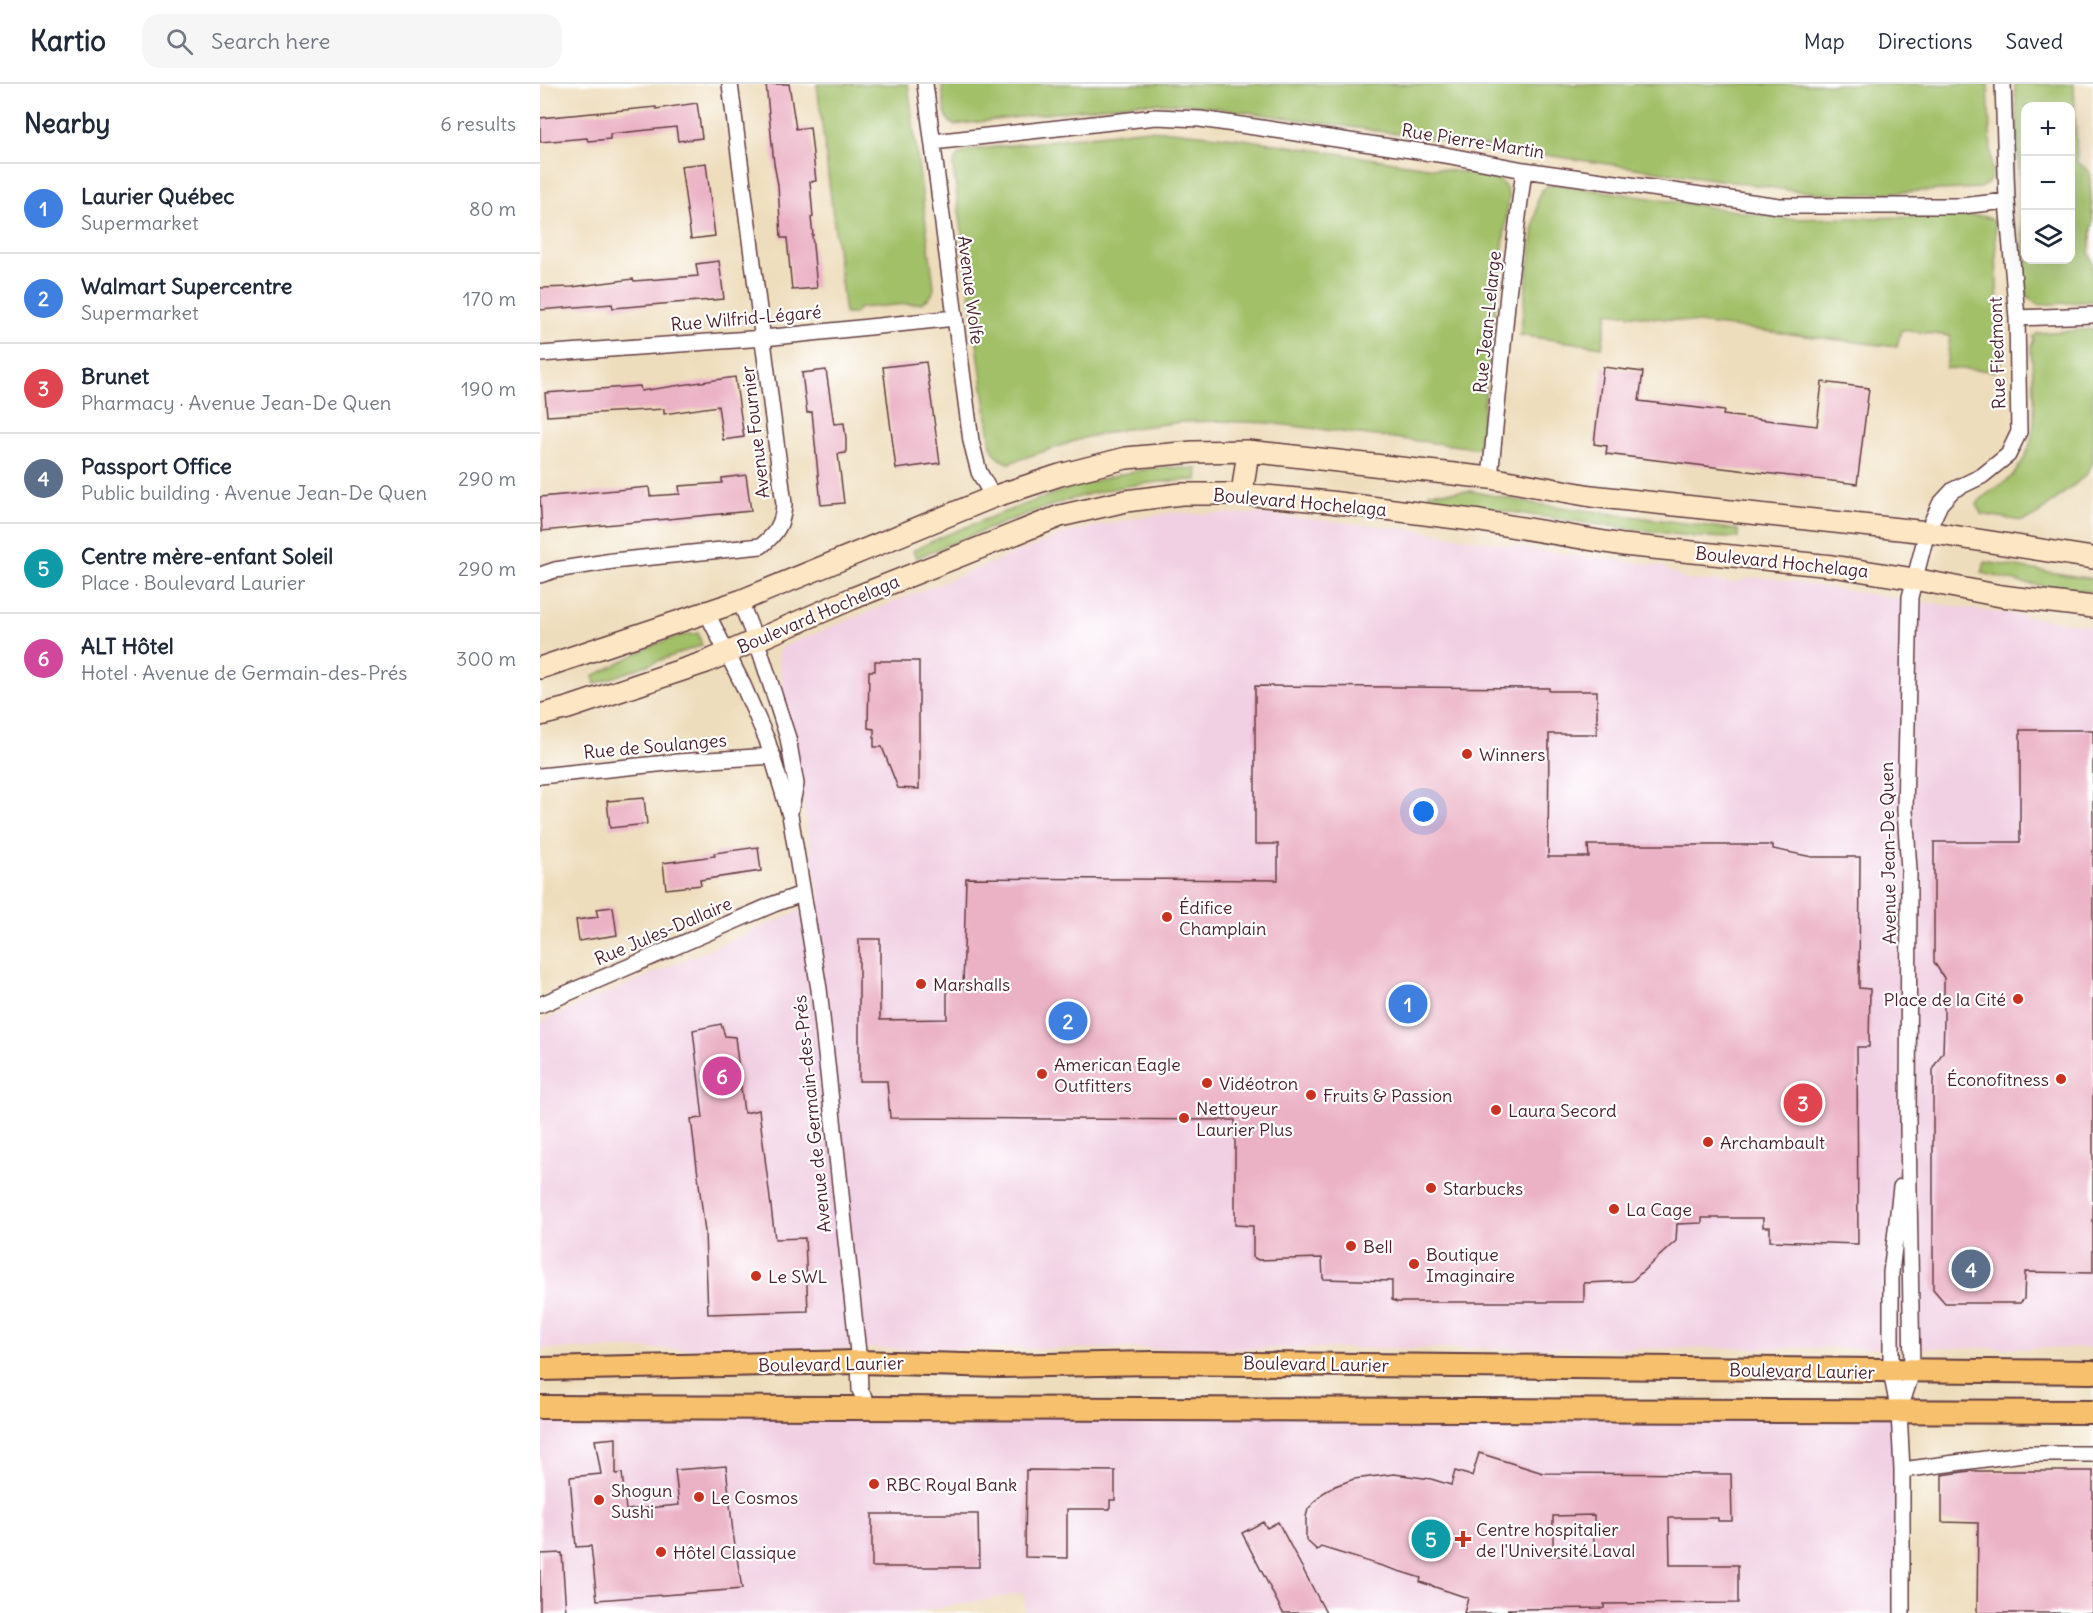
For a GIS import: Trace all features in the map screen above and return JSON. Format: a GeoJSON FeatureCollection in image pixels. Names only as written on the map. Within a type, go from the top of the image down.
{"type":"FeatureCollection","features":[{"type":"Feature","properties":{"kind":"main road"},"geometry":{"type":"LineString","coordinates":[[1242,494],[1248,451]]}},
{"type":"Feature","properties":{"kind":"main road"},"geometry":{"type":"LineString","coordinates":[[540,668],[740,601],[993,497],[1126,458],[1193,452],[1248,451],[1490,478],[1591,496],[1927,531],[2093,558]]}},
{"type":"Feature","properties":{"kind":"main road","name":"Boulevard Hochelaga"},"geometry":{"type":"LineString","coordinates":[[540,715],[579,705],[727,654],[851,599],[1069,514],[1126,501],[1170,496],[1242,494],[1330,502],[1480,521],[1623,545],[1832,566],[1914,579],[2001,597],[2093,608]]}},
{"type":"Feature","properties":{"kind":"main road","name":"Boulevard Laurier"},"geometry":{"type":"LineString","coordinates":[[540,1370],[859,1362],[999,1366],[1201,1363],[1901,1372],[2093,1372]]}},
{"type":"Feature","properties":{"kind":"main road"},"geometry":{"type":"LineString","coordinates":[[540,1407],[2093,1412]]}},
{"type":"Feature","properties":{"kind":"street","name":"Avenue Fournier"},"geometry":{"type":"LineString","coordinates":[[540,575],[555,570],[613,561],[761,546],[773,537],[780,526],[784,504],[730,84]]}},
{"type":"Feature","properties":{"kind":"street","name":"Avenue Wolfe"},"geometry":{"type":"LineString","coordinates":[[925,84],[971,441],[980,472],[993,497]]}},
{"type":"Feature","properties":{"kind":"street","name":"Rue Fiedmont"},"geometry":{"type":"LineString","coordinates":[[1914,579],[1927,531],[1940,504],[1953,490],[1982,476],[2008,455],[2019,432],[2017,318],[2007,201],[2003,84]]}},
{"type":"Feature","properties":{"kind":"street","name":"Rue Pierre-Martin"},"geometry":{"type":"LineString","coordinates":[[933,142],[1156,117],[1200,119],[1445,155],[1524,170],[1779,206],[1961,206],[2007,201]]}},
{"type":"Feature","properties":{"kind":"street","name":"Rue Jean-Lelarge"},"geometry":{"type":"LineString","coordinates":[[1490,478],[1508,294],[1524,170]]}},
{"type":"Feature","properties":{"kind":"street"},"geometry":{"type":"LineString","coordinates":[[2017,318],[2093,315]]}},
{"type":"Feature","properties":{"kind":"street","name":"Rue Wilfrid-Légaré"},"geometry":{"type":"LineString","coordinates":[[540,354],[764,338],[955,318]]}},
{"type":"Feature","properties":{"kind":"street","name":"Avenue Jean-De Quen"},"geometry":{"type":"LineString","coordinates":[[1902,1613],[1902,1470],[1899,1412],[1908,1128],[1909,870],[1905,810],[1910,604],[1914,579]]}},
{"type":"Feature","properties":{"kind":"street","name":"Avenue de Germain-des-Prés"},"geometry":{"type":"LineString","coordinates":[[740,601],[756,641],[788,738],[796,784],[790,814]]}},
{"type":"Feature","properties":{"kind":"street","name":"Avenue de Germain-des-Prés"},"geometry":{"type":"LineString","coordinates":[[707,613],[743,685],[772,756],[790,814],[819,989],[859,1362],[860,1390],[870,1408]]}},
{"type":"Feature","properties":{"kind":"street","name":"Rue de Soulanges"},"geometry":{"type":"LineString","coordinates":[[540,776],[677,762],[772,756]]}},
{"type":"Feature","properties":{"kind":"street","name":"Rue Jules-Dallaire"},"geometry":{"type":"LineString","coordinates":[[540,1005],[802,894]]}},
{"type":"Feature","properties":{"kind":"street","name":"Avenue Jean-De Quen"},"geometry":{"type":"LineString","coordinates":[[1901,1372],[1891,1273],[1908,1128]]}},
{"type":"Feature","properties":{"kind":"street"},"geometry":{"type":"LineString","coordinates":[[1902,1470],[2023,1454],[2093,1454]]}},
{"type":"Feature","properties":{"kind":"shaded area"},"geometry":{"type":"Polygon","coordinates":[[[1168,513],[1262,514],[1416,530],[1549,552],[1661,566],[1686,580],[1734,583],[1750,578],[1769,578],[2093,626],[2093,1348],[540,1349],[540,1022],[820,902],[778,656],[779,650],[786,645],[1064,534],[1168,513]]]}},
{"type":"Feature","properties":{"kind":"shaded area","name":"Centre hospitalier de l'Université Laval"},"geometry":{"type":"Polygon","coordinates":[[[540,1407],[1899,1412],[1902,1613],[1026,1613],[1024,1593],[909,1613],[540,1613],[540,1407]]]}},
{"type":"Feature","properties":{"kind":"green space"},"geometry":{"type":"Polygon","coordinates":[[[817,84],[908,84],[934,287],[930,297],[921,303],[859,308],[854,314],[845,314],[817,84]]]}},
{"type":"Feature","properties":{"kind":"green space"},"geometry":{"type":"Polygon","coordinates":[[[942,84],[1988,84],[1992,177],[1980,188],[1845,195],[1796,191],[1190,104],[1136,103],[954,125],[945,113],[942,84]]]}},
{"type":"Feature","properties":{"kind":"green space"},"geometry":{"type":"Polygon","coordinates":[[[2015,84],[2074,84],[2075,102],[2021,102],[2021,208],[2015,84]]]}},
{"type":"Feature","properties":{"kind":"green space"},"geometry":{"type":"Polygon","coordinates":[[[2075,110],[2077,162],[2089,171],[2093,222],[2089,252],[2093,264],[2093,301],[2039,305],[2031,300],[2025,290],[2024,264],[2075,264],[2075,110]]]}},
{"type":"Feature","properties":{"kind":"green space"},"geometry":{"type":"Polygon","coordinates":[[[1139,130],[1236,138],[1493,177],[1502,183],[1509,196],[1479,446],[1476,448],[1268,423],[1217,421],[1181,422],[1125,429],[1087,437],[1009,463],[998,457],[991,446],[954,162],[959,155],[971,150],[1139,130]]]}},
{"type":"Feature","properties":{"kind":"green space"},"geometry":{"type":"Polygon","coordinates":[[[1556,184],[1788,219],[1982,216],[1991,219],[1995,223],[1999,369],[1996,371],[1946,368],[1950,336],[1901,330],[1897,347],[1608,312],[1602,347],[1520,335],[1538,197],[1545,188],[1556,184]]]}},
{"type":"Feature","properties":{"kind":"green space"},"geometry":{"type":"Polygon","coordinates":[[[2093,329],[2093,463],[2085,476],[2034,517],[2022,521],[1981,514],[1977,504],[1984,496],[2010,478],[2021,464],[2033,433],[2031,347],[2033,337],[2038,333],[2093,329]]]}},
{"type":"Feature","properties":{"kind":"green space"},"geometry":{"type":"Polygon","coordinates":[[[1163,467],[1198,469],[1197,480],[1125,486],[1078,497],[1031,512],[916,558],[913,551],[953,532],[1056,493],[1098,480],[1163,467]]]}},
{"type":"Feature","properties":{"kind":"green space"},"geometry":{"type":"Polygon","coordinates":[[[1471,491],[1536,504],[1738,530],[1738,538],[1696,537],[1428,500],[1429,492],[1471,491]]]}},
{"type":"Feature","properties":{"kind":"green space"},"geometry":{"type":"Polygon","coordinates":[[[1985,562],[2093,579],[2093,592],[2023,583],[1982,573],[1985,562]]]}},
{"type":"Feature","properties":{"kind":"green space"},"geometry":{"type":"Polygon","coordinates":[[[698,633],[702,645],[595,684],[593,676],[644,650],[670,639],[698,633]]]}},
{"type":"Feature","properties":{"kind":"building"},"geometry":{"type":"Polygon","coordinates":[[[766,84],[789,84],[796,129],[810,127],[816,181],[810,182],[817,288],[792,290],[787,238],[781,238],[778,185],[766,84]]]}},
{"type":"Feature","properties":{"kind":"building"},"geometry":{"type":"Polygon","coordinates":[[[697,103],[702,138],[678,141],[676,127],[610,134],[610,139],[588,141],[587,138],[540,142],[540,118],[656,107],[656,109],[697,103]]]}},
{"type":"Feature","properties":{"kind":"building"},"geometry":{"type":"Polygon","coordinates":[[[706,163],[715,236],[691,239],[681,166],[706,163]]]}},
{"type":"Feature","properties":{"kind":"building"},"geometry":{"type":"Polygon","coordinates":[[[719,261],[724,299],[613,308],[612,304],[540,310],[540,288],[572,287],[633,279],[634,281],[698,276],[696,264],[719,261]]]}},
{"type":"Feature","properties":{"kind":"building"},"geometry":{"type":"Polygon","coordinates":[[[926,362],[940,463],[896,469],[883,367],[926,362]]]}},
{"type":"Feature","properties":{"kind":"building"},"geometry":{"type":"Polygon","coordinates":[[[1603,367],[1643,372],[1639,401],[1724,411],[1723,415],[1817,426],[1822,382],[1869,388],[1857,484],[1606,454],[1607,446],[1594,444],[1603,367]]]}},
{"type":"Feature","properties":{"kind":"building"},"geometry":{"type":"Polygon","coordinates":[[[826,370],[834,424],[844,423],[846,453],[838,454],[844,503],[821,505],[812,412],[807,413],[802,373],[826,370]]]}},
{"type":"Feature","properties":{"kind":"building"},"geometry":{"type":"Polygon","coordinates":[[[735,377],[744,437],[723,440],[718,406],[664,414],[664,409],[547,416],[545,393],[640,386],[641,391],[735,377]]]}},
{"type":"Feature","properties":{"kind":"building"},"geometry":{"type":"Polygon","coordinates":[[[746,475],[751,511],[542,531],[540,497],[649,487],[650,496],[680,494],[679,486],[722,483],[722,478],[746,475]]]}},
{"type":"Feature","properties":{"kind":"building"},"geometry":{"type":"Polygon","coordinates":[[[875,661],[919,661],[919,789],[898,788],[882,747],[874,747],[874,729],[868,728],[869,671],[875,671],[875,661]]]}},
{"type":"Feature","properties":{"kind":"building"},"geometry":{"type":"Polygon","coordinates":[[[1255,686],[1549,688],[1549,691],[1597,691],[1597,734],[1549,734],[1548,857],[1589,857],[1588,845],[1773,845],[1773,849],[1812,857],[1860,857],[1859,988],[1870,989],[1869,1047],[1857,1047],[1858,1244],[1770,1241],[1770,1227],[1763,1227],[1763,1218],[1702,1218],[1702,1223],[1677,1224],[1676,1241],[1632,1281],[1584,1283],[1584,1302],[1397,1302],[1392,1300],[1392,1281],[1323,1279],[1322,1258],[1258,1260],[1253,1257],[1253,1226],[1235,1225],[1235,1120],[890,1118],[887,1081],[859,1081],[859,939],[880,939],[880,1020],[947,1019],[947,989],[963,989],[966,878],[1278,880],[1278,844],[1255,844],[1255,686]]]}},
{"type":"Feature","properties":{"kind":"building","name":"Place de la Cité"},"geometry":{"type":"Polygon","coordinates":[[[2020,730],[2093,730],[2093,1273],[2025,1272],[2024,1299],[2020,1303],[1945,1303],[1933,1289],[1933,1068],[1943,1052],[1944,1021],[1944,978],[1934,962],[1934,842],[2020,842],[2020,730]]]}},
{"type":"Feature","properties":{"kind":"building"},"geometry":{"type":"Polygon","coordinates":[[[644,798],[647,824],[610,828],[607,801],[644,798]]]}},
{"type":"Feature","properties":{"kind":"building"},"geometry":{"type":"Polygon","coordinates":[[[758,847],[761,871],[700,880],[701,885],[666,889],[663,863],[758,847]]]}},
{"type":"Feature","properties":{"kind":"building"},"geometry":{"type":"Polygon","coordinates":[[[613,907],[617,935],[579,941],[576,920],[598,917],[596,909],[613,907]]]}},
{"type":"Feature","properties":{"kind":"building"},"geometry":{"type":"Polygon","coordinates":[[[721,1024],[725,1036],[735,1037],[744,1113],[759,1110],[775,1239],[805,1238],[808,1311],[708,1314],[705,1232],[691,1119],[703,1118],[693,1030],[721,1024]]]}},
{"type":"Feature","properties":{"kind":"building"},"geometry":{"type":"Polygon","coordinates":[[[616,1438],[616,1474],[622,1473],[626,1510],[679,1505],[675,1470],[726,1466],[742,1589],[597,1600],[591,1546],[576,1547],[570,1477],[601,1474],[595,1440],[616,1438]]]}},
{"type":"Feature","properties":{"kind":"building"},"geometry":{"type":"Polygon","coordinates":[[[1479,1453],[1543,1473],[1731,1474],[1732,1521],[1718,1521],[1718,1518],[1669,1518],[1670,1565],[1738,1565],[1738,1603],[1604,1604],[1604,1608],[1507,1609],[1516,1613],[1464,1613],[1468,1598],[1420,1582],[1421,1578],[1321,1547],[1317,1550],[1306,1540],[1308,1509],[1323,1493],[1335,1486],[1354,1479],[1394,1474],[1431,1479],[1451,1485],[1455,1471],[1472,1476],[1479,1453]],[[1594,1515],[1553,1516],[1553,1556],[1594,1555],[1594,1515]]]}},
{"type":"Feature","properties":{"kind":"building"},"geometry":{"type":"Polygon","coordinates":[[[1026,1470],[1115,1471],[1115,1500],[1110,1500],[1110,1509],[1067,1509],[1067,1558],[1025,1557],[1026,1470]]]}},
{"type":"Feature","properties":{"kind":"building"},"geometry":{"type":"Polygon","coordinates":[[[1970,1471],[2093,1471],[2093,1613],[1977,1613],[1978,1523],[1942,1522],[1942,1475],[1970,1471]]]}},
{"type":"Feature","properties":{"kind":"building"},"geometry":{"type":"Polygon","coordinates":[[[872,1514],[978,1514],[979,1567],[872,1567],[872,1514]]]}},
{"type":"Feature","properties":{"kind":"building"},"geometry":{"type":"Polygon","coordinates":[[[1263,1522],[1267,1528],[1278,1522],[1326,1613],[1283,1613],[1242,1533],[1263,1522]]]}},
{"type":"Feature","properties":{"kind":"building"},"geometry":{"type":"Polygon","coordinates":[[[562,1553],[566,1613],[540,1613],[540,1554],[562,1553]]]}},
{"type":"Feature","properties":{"kind":"place","name":"Winners"},"geometry":{"type":"Point","coordinates":[1467,754]}},
{"type":"Feature","properties":{"kind":"place","name":"Édifice Champlain"},"geometry":{"type":"Point","coordinates":[1167,917]}},
{"type":"Feature","properties":{"kind":"place","name":"Marshalls"},"geometry":{"type":"Point","coordinates":[921,984]}},
{"type":"Feature","properties":{"kind":"place","name":"Place de la Cité"},"geometry":{"type":"Point","coordinates":[2018,999]}},
{"type":"Feature","properties":{"kind":"place","name":"Laurier Québec"},"geometry":{"type":"Point","coordinates":[1408,1004]}},
{"type":"Feature","properties":{"kind":"place","name":"Walmart Supercentre"},"geometry":{"type":"Point","coordinates":[1068,1021]}},
{"type":"Feature","properties":{"kind":"place","name":"American Eagle Outfitters"},"geometry":{"type":"Point","coordinates":[1042,1074]}},
{"type":"Feature","properties":{"kind":"place","name":"ALT Hôtel"},"geometry":{"type":"Point","coordinates":[722,1076]}},
{"type":"Feature","properties":{"kind":"place","name":"Éconofitness"},"geometry":{"type":"Point","coordinates":[2061,1079]}},
{"type":"Feature","properties":{"kind":"place","name":"Vidéotron"},"geometry":{"type":"Point","coordinates":[1207,1083]}},
{"type":"Feature","properties":{"kind":"place","name":"Fruits & Passion"},"geometry":{"type":"Point","coordinates":[1311,1095]}},
{"type":"Feature","properties":{"kind":"place","name":"Brunet"},"geometry":{"type":"Point","coordinates":[1803,1103]}},
{"type":"Feature","properties":{"kind":"place","name":"Laura Secord"},"geometry":{"type":"Point","coordinates":[1496,1110]}},
{"type":"Feature","properties":{"kind":"place","name":"Nettoyeur Laurier Plus"},"geometry":{"type":"Point","coordinates":[1184,1118]}},
{"type":"Feature","properties":{"kind":"place","name":"Archambault"},"geometry":{"type":"Point","coordinates":[1708,1142]}},
{"type":"Feature","properties":{"kind":"place","name":"Starbucks"},"geometry":{"type":"Point","coordinates":[1431,1188]}},
{"type":"Feature","properties":{"kind":"place","name":"La Cage"},"geometry":{"type":"Point","coordinates":[1614,1209]}},
{"type":"Feature","properties":{"kind":"place","name":"Bell"},"geometry":{"type":"Point","coordinates":[1351,1246]}},
{"type":"Feature","properties":{"kind":"place","name":"Boutique Imaginaire"},"geometry":{"type":"Point","coordinates":[1414,1264]}},
{"type":"Feature","properties":{"kind":"place","name":"Passport Office"},"geometry":{"type":"Point","coordinates":[1971,1269]}},
{"type":"Feature","properties":{"kind":"place","name":"Le SWL"},"geometry":{"type":"Point","coordinates":[756,1276]}},
{"type":"Feature","properties":{"kind":"place","name":"RBC Royal Bank"},"geometry":{"type":"Point","coordinates":[874,1484]}},
{"type":"Feature","properties":{"kind":"place","name":"Le Cosmos"},"geometry":{"type":"Point","coordinates":[699,1497]}},
{"type":"Feature","properties":{"kind":"place","name":"Shogun Sushi"},"geometry":{"type":"Point","coordinates":[599,1500]}},
{"type":"Feature","properties":{"kind":"place","name":"Centre mère-enfant Soleil"},"geometry":{"type":"Point","coordinates":[1431,1539]}},
{"type":"Feature","properties":{"kind":"place","name":"Centre hospitalier de l'Université Laval"},"geometry":{"type":"Point","coordinates":[1463,1539]}},
{"type":"Feature","properties":{"kind":"place","name":"Hôtel Classique"},"geometry":{"type":"Point","coordinates":[661,1552]}}]}
